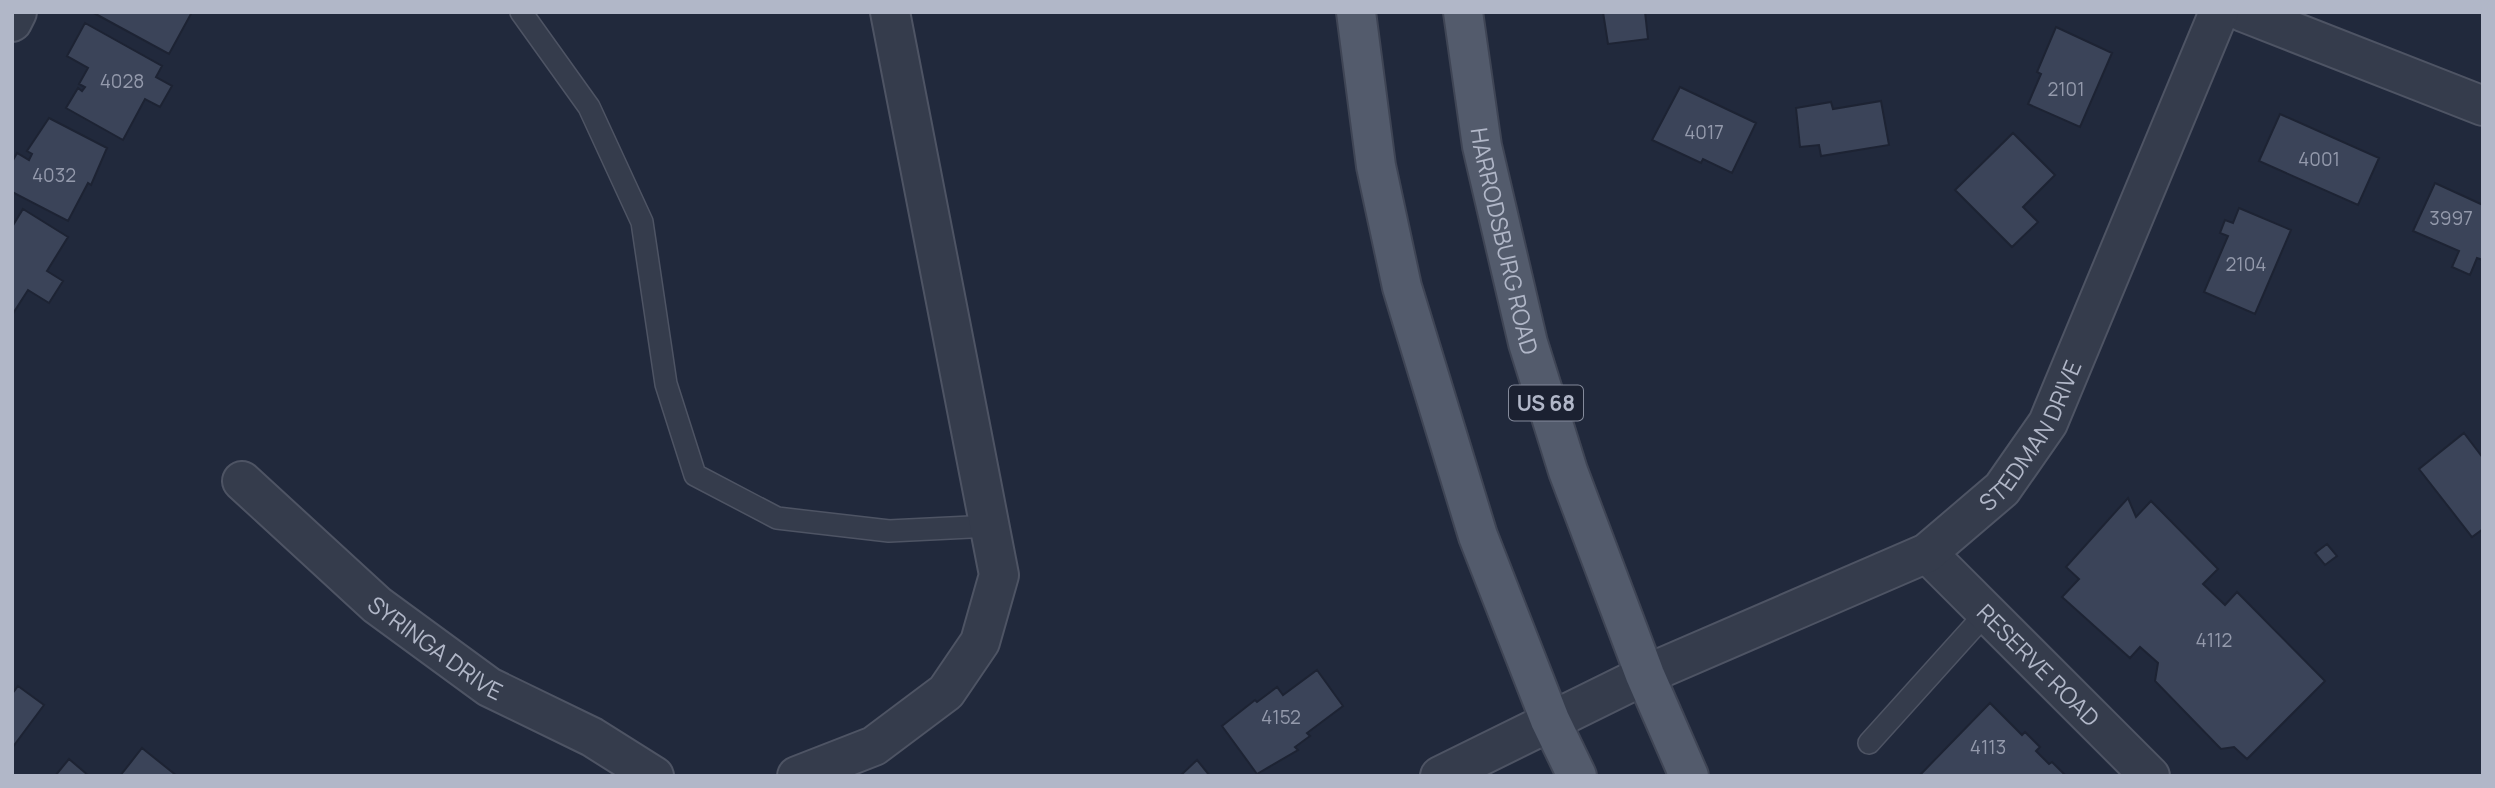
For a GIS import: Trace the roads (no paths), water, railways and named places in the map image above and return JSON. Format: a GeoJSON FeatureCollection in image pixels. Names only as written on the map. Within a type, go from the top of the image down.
{"type":"FeatureCollection","features":[{"type":"Feature","properties":{"kind":"main road"},"geometry":{"type":"LineString","coordinates":[[1356,12],[1376,166],[1402,287],[1478,536],[1550,720],[1577,776]]}},
{"type":"Feature","properties":{"kind":"main road","name":"HARRODSBURG ROAD"},"geometry":{"type":"LineString","coordinates":[[1463,12],[1482,146],[1528,343],[1567,471],[1645,675],[1689,776]]}},
{"type":"Feature","properties":{"kind":"street"},"geometry":{"type":"LineString","coordinates":[[12,22],[17,12]]}},
{"type":"Feature","properties":{"kind":"street"},"geometry":{"type":"LineString","coordinates":[[797,776],[874,746],[946,692],[980,642],[999,575],[890,12]]}},
{"type":"Feature","properties":{"kind":"street","name":"STEDMAN DRIVE"},"geometry":{"type":"LineString","coordinates":[[1440,776],[1645,675],[1927,553],[2002,489],[2049,423],[2219,12]]}},
{"type":"Feature","properties":{"kind":"street"},"geometry":{"type":"LineString","coordinates":[[2244,12],[2483,106]]}},
{"type":"Feature","properties":{"kind":"street","name":"SYRINGA DRIVE"},"geometry":{"type":"LineString","coordinates":[[242,481],[377,605],[489,687],[592,737],[653,776]]}},
{"type":"Feature","properties":{"kind":"street","name":"RESERVE ROAD"},"geometry":{"type":"LineString","coordinates":[[1927,553],[2150,776]]}},
{"type":"Feature","properties":{"kind":"lane"},"geometry":{"type":"LineString","coordinates":[[521,12],[589,107],[642,222],[666,384],[695,475],[777,518],[889,531],[991,526]]}},
{"type":"Feature","properties":{"kind":"lane"},"geometry":{"type":"LineString","coordinates":[[1869,743],[1987,612]]}}]}
